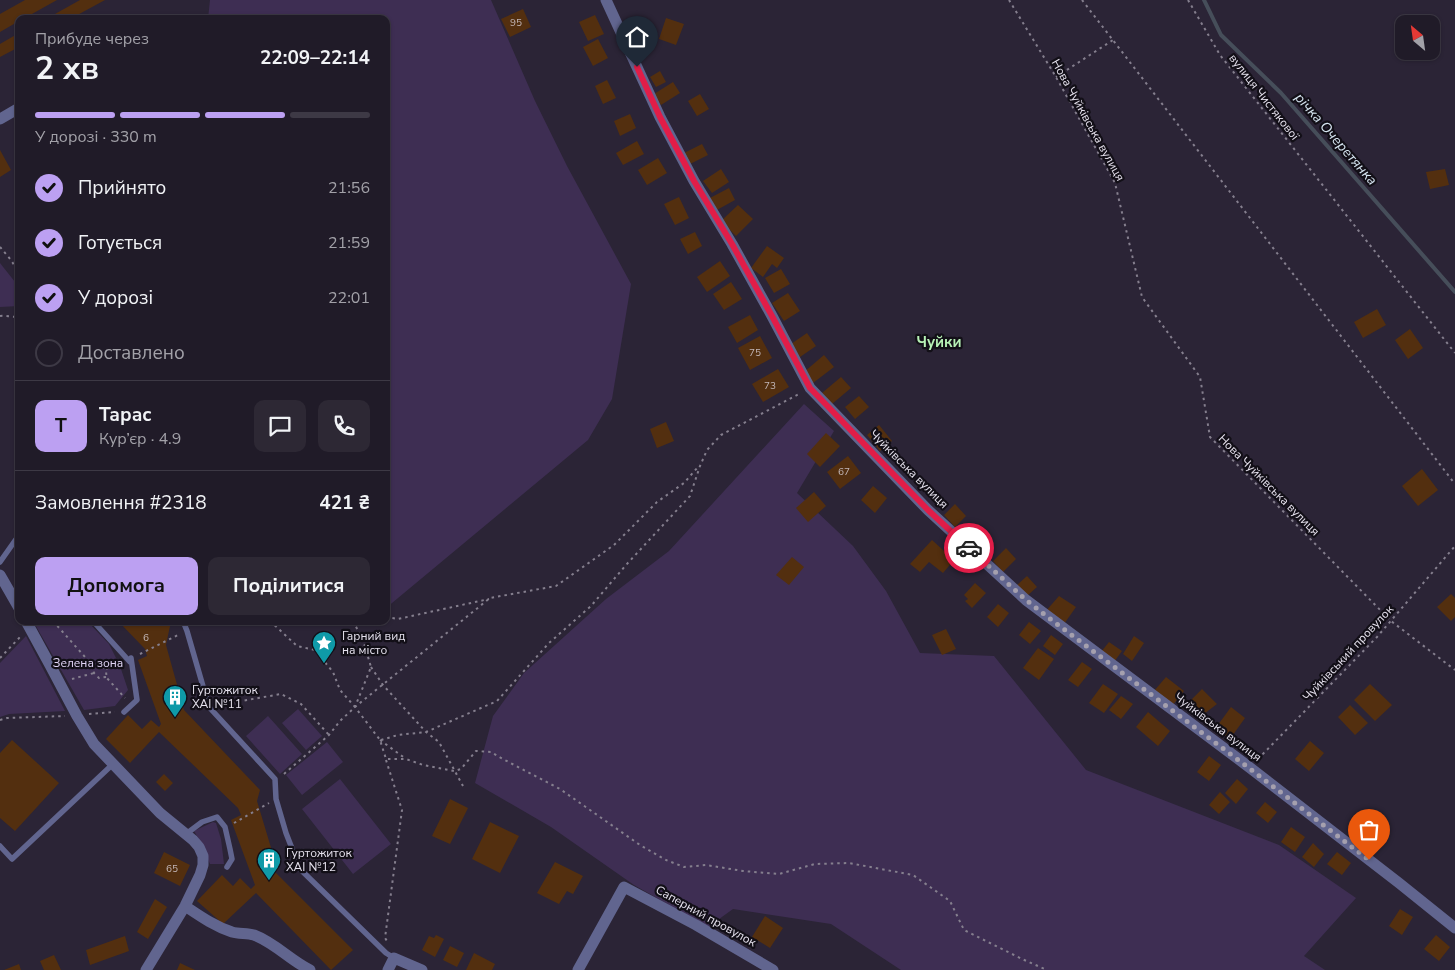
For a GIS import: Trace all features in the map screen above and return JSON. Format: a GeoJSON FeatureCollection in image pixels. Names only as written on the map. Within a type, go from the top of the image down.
{"type":"FeatureCollection","features":[{"type":"Feature","properties":{"kind":"street","name":"Чуйківська вулиця"},"geometry":{"type":"LineString","coordinates":[[606,0],[660,117],[694,181],[772,316],[810,388],[928,510],[1026,600],[1249,768],[1455,928]]}},
{"type":"Feature","properties":{"kind":"street"},"geometry":{"type":"LineString","coordinates":[[0,119],[15,110]]}},
{"type":"Feature","properties":{"kind":"street"},"geometry":{"type":"LineString","coordinates":[[0,575],[15,601]]}},
{"type":"Feature","properties":{"kind":"street"},"geometry":{"type":"LineString","coordinates":[[29,625],[76,716],[94,744],[160,813],[186,834],[199,848],[203,856],[203,866],[200,874],[184,906],[146,970]]}},
{"type":"Feature","properties":{"kind":"street","name":"Саперний провулок"},"geometry":{"type":"LineString","coordinates":[[578,970],[624,887],[696,925],[773,970]]}},
{"type":"Feature","properties":{"kind":"street"},"geometry":{"type":"LineString","coordinates":[[184,906],[218,927],[235,933],[253,934],[278,948],[310,970]]}},
{"type":"Feature","properties":{"kind":"street"},"geometry":{"type":"LineString","coordinates":[[388,970],[392,956],[422,970]]}},
{"type":"Feature","properties":{"kind":"lane"},"geometry":{"type":"LineString","coordinates":[[0,562],[15,541]]}},
{"type":"Feature","properties":{"kind":"lane"},"geometry":{"type":"LineString","coordinates":[[97,625],[130,662],[131,658]]}},
{"type":"Feature","properties":{"kind":"lane"},"geometry":{"type":"LineString","coordinates":[[185,625],[209,707],[274,779],[276,799],[286,833],[300,869],[386,954],[392,956]]}},
{"type":"Feature","properties":{"kind":"lane"},"geometry":{"type":"LineString","coordinates":[[124,712],[137,700],[131,658]]}},
{"type":"Feature","properties":{"kind":"lane"},"geometry":{"type":"LineString","coordinates":[[0,846],[12,859],[113,764]]}},
{"type":"Feature","properties":{"kind":"lane"},"geometry":{"type":"LineString","coordinates":[[186,834],[202,822],[217,817],[225,827],[232,859],[227,867]]}},
{"type":"Feature","properties":{"kind":"path","name":"Нова Чуйківська вулиця"},"geometry":{"type":"LineString","coordinates":[[1009,0],[1056,77],[1115,183],[1142,297],[1200,377],[1210,437],[1391,621],[1455,670]]}},
{"type":"Feature","properties":{"kind":"path"},"geometry":{"type":"LineString","coordinates":[[1082,0],[1455,484]]}},
{"type":"Feature","properties":{"kind":"path","name":"вулиця Чистякової"},"geometry":{"type":"LineString","coordinates":[[1188,0],[1220,55],[1455,353]]}},
{"type":"Feature","properties":{"kind":"path"},"geometry":{"type":"LineString","coordinates":[[1056,77],[1113,40]]}},
{"type":"Feature","properties":{"kind":"path"},"geometry":{"type":"LineString","coordinates":[[0,247],[15,266]]}},
{"type":"Feature","properties":{"kind":"path"},"geometry":{"type":"LineString","coordinates":[[0,316],[15,317]]}},
{"type":"Feature","properties":{"kind":"path"},"geometry":{"type":"LineString","coordinates":[[380,740],[398,735],[426,732],[497,700],[549,642],[591,606],[690,496],[707,450],[721,436],[810,388]]}},
{"type":"Feature","properties":{"kind":"path"},"geometry":{"type":"LineString","coordinates":[[390,617],[398,618],[556,586],[614,545],[657,502],[684,483],[700,466]]}},
{"type":"Feature","properties":{"kind":"path","name":"Чуйківський провулок"},"geometry":{"type":"LineString","coordinates":[[1249,768],[1377,637],[1455,546]]}},
{"type":"Feature","properties":{"kind":"path"},"geometry":{"type":"LineString","coordinates":[[275,787],[278,779],[329,735],[355,706],[490,598]]}},
{"type":"Feature","properties":{"kind":"path"},"geometry":{"type":"LineString","coordinates":[[0,658],[27,625]]}},
{"type":"Feature","properties":{"kind":"path"},"geometry":{"type":"LineString","coordinates":[[57,625],[93,666],[94,673],[99,678],[106,677]]}},
{"type":"Feature","properties":{"kind":"path"},"geometry":{"type":"LineString","coordinates":[[274,625],[297,646],[315,650],[333,672],[340,690],[355,706],[380,740],[406,759],[454,771],[461,769],[476,751],[492,752],[508,763],[560,789],[640,845],[666,860],[684,867],[706,865],[779,874],[816,864],[849,863],[913,875],[950,901],[964,930],[1047,970]]}},
{"type":"Feature","properties":{"kind":"path"},"geometry":{"type":"LineString","coordinates":[[355,625],[363,640],[370,667],[426,732],[439,742],[463,786]]}},
{"type":"Feature","properties":{"kind":"path"},"geometry":{"type":"LineString","coordinates":[[131,658],[187,631]]}},
{"type":"Feature","properties":{"kind":"path"},"geometry":{"type":"LineString","coordinates":[[93,666],[98,664],[104,666],[107,671],[106,677]]}},
{"type":"Feature","properties":{"kind":"path"},"geometry":{"type":"LineString","coordinates":[[355,706],[370,667]]}},
{"type":"Feature","properties":{"kind":"path"},"geometry":{"type":"LineString","coordinates":[[60,683],[94,673]]}},
{"type":"Feature","properties":{"kind":"path"},"geometry":{"type":"LineString","coordinates":[[106,677],[132,705]]}},
{"type":"Feature","properties":{"kind":"path"},"geometry":{"type":"LineString","coordinates":[[209,707],[281,694],[301,704],[329,735]]}},
{"type":"Feature","properties":{"kind":"path"},"geometry":{"type":"LineString","coordinates":[[0,720],[7,718],[76,716],[104,712],[124,712]]}},
{"type":"Feature","properties":{"kind":"path"},"geometry":{"type":"LineString","coordinates":[[380,740],[402,810],[385,938],[392,956]]}},
{"type":"Feature","properties":{"kind":"path"},"geometry":{"type":"LineString","coordinates":[[386,759],[406,759]]}},
{"type":"Feature","properties":{"kind":"path"},"geometry":{"type":"LineString","coordinates":[[225,827],[276,799]]}},
{"type":"Feature","properties":{"kind":"green space"},"geometry":{"type":"Polygon","coordinates":[[[210,0],[491,0],[535,101],[567,166],[631,284],[612,399],[588,440],[390,605],[390,15],[208,15],[210,0]]]}},
{"type":"Feature","properties":{"kind":"green space"},"geometry":{"type":"Polygon","coordinates":[[[0,263],[15,282],[15,306],[0,307],[0,263]]]}},
{"type":"Feature","properties":{"kind":"green space"},"geometry":{"type":"Polygon","coordinates":[[[804,404],[834,431],[797,493],[853,546],[886,591],[920,653],[994,656],[1086,770],[1279,845],[1356,898],[1304,956],[1325,970],[901,970],[831,924],[733,909],[708,927],[634,885],[551,827],[475,783],[493,716],[524,673],[606,599],[669,551],[804,404]]]}},
{"type":"Feature","properties":{"kind":"green space","name":"Зелена зона"},"geometry":{"type":"Polygon","coordinates":[[[35,625],[91,625],[109,644],[120,666],[128,690],[115,706],[84,710],[35,625]]]}},
{"type":"Feature","properties":{"kind":"green space"},"geometry":{"type":"Polygon","coordinates":[[[26,636],[65,711],[9,714],[0,717],[0,663],[26,636]]]}},
{"type":"Feature","properties":{"kind":"green space"},"geometry":{"type":"Polygon","coordinates":[[[298,709],[322,736],[306,750],[282,723],[298,709]]]}},
{"type":"Feature","properties":{"kind":"green space"},"geometry":{"type":"Polygon","coordinates":[[[268,716],[302,754],[280,774],[246,736],[268,716]]]}},
{"type":"Feature","properties":{"kind":"green space"},"geometry":{"type":"Polygon","coordinates":[[[327,742],[343,762],[302,795],[286,775],[327,742]]]}},
{"type":"Feature","properties":{"kind":"green space"},"geometry":{"type":"Polygon","coordinates":[[[340,779],[391,844],[353,874],[302,809],[340,779]]]}},
{"type":"Feature","properties":{"kind":"green space"},"geometry":{"type":"Polygon","coordinates":[[[213,822],[216,823],[221,839],[224,864],[210,864],[194,831],[213,822]]]}},
{"type":"Feature","properties":{"kind":"building"},"geometry":{"type":"Polygon","coordinates":[[[25,0],[57,0],[30,15],[15,15],[15,23],[0,32],[0,14],[25,0]]]}},
{"type":"Feature","properties":{"kind":"building"},"geometry":{"type":"Polygon","coordinates":[[[80,0],[105,0],[77,15],[53,15],[80,0]]]}},
{"type":"Feature","properties":{"kind":"building"},"geometry":{"type":"Polygon","coordinates":[[[523,9],[531,27],[510,37],[501,19],[523,9]]]}},
{"type":"Feature","properties":{"kind":"building"},"geometry":{"type":"Polygon","coordinates":[[[595,15],[604,34],[588,41],[579,22],[595,15]]]}},
{"type":"Feature","properties":{"kind":"building"},"geometry":{"type":"Polygon","coordinates":[[[640,17],[648,33],[636,40],[627,24],[640,17]]]}},
{"type":"Feature","properties":{"kind":"building"},"geometry":{"type":"Polygon","coordinates":[[[666,18],[684,24],[676,45],[659,39],[666,18]]]}},
{"type":"Feature","properties":{"kind":"building"},"geometry":{"type":"Polygon","coordinates":[[[15,35],[15,49],[0,57],[0,44],[15,35]]]}},
{"type":"Feature","properties":{"kind":"building"},"geometry":{"type":"Polygon","coordinates":[[[598,39],[608,58],[593,66],[583,47],[598,39]]]}},
{"type":"Feature","properties":{"kind":"building"},"geometry":{"type":"Polygon","coordinates":[[[660,71],[666,82],[656,87],[650,77],[660,71]]]}},
{"type":"Feature","properties":{"kind":"building"},"geometry":{"type":"Polygon","coordinates":[[[607,80],[616,98],[603,104],[595,86],[607,80]]]}},
{"type":"Feature","properties":{"kind":"building"},"geometry":{"type":"Polygon","coordinates":[[[673,82],[680,93],[661,105],[654,94],[673,82]]]}},
{"type":"Feature","properties":{"kind":"building"},"geometry":{"type":"Polygon","coordinates":[[[700,94],[709,109],[697,116],[688,101],[700,94]]]}},
{"type":"Feature","properties":{"kind":"building"},"geometry":{"type":"Polygon","coordinates":[[[630,114],[636,128],[620,136],[614,121],[630,114]]]}},
{"type":"Feature","properties":{"kind":"building"},"geometry":{"type":"Polygon","coordinates":[[[637,141],[644,154],[623,165],[616,153],[637,141]]]}},
{"type":"Feature","properties":{"kind":"building"},"geometry":{"type":"Polygon","coordinates":[[[702,144],[708,155],[690,164],[684,153],[702,144]]]}},
{"type":"Feature","properties":{"kind":"building"},"geometry":{"type":"Polygon","coordinates":[[[0,150],[11,170],[0,177],[0,150]]]}},
{"type":"Feature","properties":{"kind":"building"},"geometry":{"type":"Polygon","coordinates":[[[658,158],[667,173],[647,185],[638,170],[658,158]]]}},
{"type":"Feature","properties":{"kind":"building"},"geometry":{"type":"Polygon","coordinates":[[[721,169],[729,182],[712,193],[703,181],[721,169]]]}},
{"type":"Feature","properties":{"kind":"building"},"geometry":{"type":"Polygon","coordinates":[[[1445,169],[1449,185],[1430,189],[1426,172],[1445,169]]]}},
{"type":"Feature","properties":{"kind":"building"},"geometry":{"type":"Polygon","coordinates":[[[729,188],[735,200],[715,211],[708,199],[729,188]]]}},
{"type":"Feature","properties":{"kind":"building"},"geometry":{"type":"Polygon","coordinates":[[[679,197],[689,218],[675,225],[664,204],[679,197]]]}},
{"type":"Feature","properties":{"kind":"building"},"geometry":{"type":"Polygon","coordinates":[[[738,205],[753,219],[736,236],[721,221],[738,205]]]}},
{"type":"Feature","properties":{"kind":"building"},"geometry":{"type":"Polygon","coordinates":[[[695,232],[702,246],[688,254],[680,239],[695,232]]]}},
{"type":"Feature","properties":{"kind":"building"},"geometry":{"type":"Polygon","coordinates":[[[767,246],[784,258],[777,268],[772,264],[763,277],[751,268],[767,246]]]}},
{"type":"Feature","properties":{"kind":"building"},"geometry":{"type":"Polygon","coordinates":[[[720,261],[730,276],[707,292],[697,277],[720,261]]]}},
{"type":"Feature","properties":{"kind":"building"},"geometry":{"type":"Polygon","coordinates":[[[781,269],[790,284],[774,293],[765,278],[781,269]]]}},
{"type":"Feature","properties":{"kind":"building"},"geometry":{"type":"Polygon","coordinates":[[[731,282],[742,299],[724,310],[713,294],[731,282]]]}},
{"type":"Feature","properties":{"kind":"building"},"geometry":{"type":"Polygon","coordinates":[[[788,293],[800,311],[784,321],[772,303],[788,293]]]}},
{"type":"Feature","properties":{"kind":"building"},"geometry":{"type":"Polygon","coordinates":[[[1377,309],[1386,325],[1363,338],[1354,322],[1377,309]]]}},
{"type":"Feature","properties":{"kind":"building"},"geometry":{"type":"Polygon","coordinates":[[[750,315],[758,330],[737,343],[728,327],[750,315]]]}},
{"type":"Feature","properties":{"kind":"building"},"geometry":{"type":"Polygon","coordinates":[[[1410,329],[1423,348],[1408,359],[1395,340],[1410,329]]]}},
{"type":"Feature","properties":{"kind":"building"},"geometry":{"type":"Polygon","coordinates":[[[807,333],[816,346],[800,357],[791,344],[807,333]]]}},
{"type":"Feature","properties":{"kind":"building"},"geometry":{"type":"Polygon","coordinates":[[[760,336],[772,358],[750,370],[738,348],[760,336]]]}},
{"type":"Feature","properties":{"kind":"building"},"geometry":{"type":"Polygon","coordinates":[[[824,355],[834,367],[813,383],[804,372],[824,355]]]}},
{"type":"Feature","properties":{"kind":"building"},"geometry":{"type":"Polygon","coordinates":[[[778,369],[789,387],[763,402],[752,384],[778,369]]]}},
{"type":"Feature","properties":{"kind":"building"},"geometry":{"type":"Polygon","coordinates":[[[841,377],[851,388],[832,404],[822,393],[841,377]]]}},
{"type":"Feature","properties":{"kind":"building"},"geometry":{"type":"Polygon","coordinates":[[[859,396],[869,407],[855,419],[845,407],[859,396]]]}},
{"type":"Feature","properties":{"kind":"building"},"geometry":{"type":"Polygon","coordinates":[[[666,422],[674,441],[657,448],[650,429],[666,422]]]}},
{"type":"Feature","properties":{"kind":"building"},"geometry":{"type":"Polygon","coordinates":[[[879,425],[892,441],[880,451],[867,435],[879,425]]]}},
{"type":"Feature","properties":{"kind":"building"},"geometry":{"type":"Polygon","coordinates":[[[826,433],[840,446],[820,467],[807,454],[826,433]]]}},
{"type":"Feature","properties":{"kind":"building"},"geometry":{"type":"Polygon","coordinates":[[[848,456],[861,473],[840,489],[827,472],[848,456]]]}},
{"type":"Feature","properties":{"kind":"building"},"geometry":{"type":"Polygon","coordinates":[[[1422,469],[1438,490],[1418,506],[1402,486],[1422,469]]]}},
{"type":"Feature","properties":{"kind":"building"},"geometry":{"type":"Polygon","coordinates":[[[873,486],[887,498],[875,513],[861,500],[873,486]]]}},
{"type":"Feature","properties":{"kind":"building"},"geometry":{"type":"Polygon","coordinates":[[[814,492],[826,506],[808,522],[796,508],[814,492]]]}},
{"type":"Feature","properties":{"kind":"building"},"geometry":{"type":"Polygon","coordinates":[[[955,504],[966,516],[955,527],[944,515],[955,504]]]}},
{"type":"Feature","properties":{"kind":"building"},"geometry":{"type":"Polygon","coordinates":[[[978,524],[992,538],[980,550],[966,536],[978,524]]]}},
{"type":"Feature","properties":{"kind":"building"},"geometry":{"type":"Polygon","coordinates":[[[932,540],[954,560],[943,573],[929,562],[920,572],[910,564],[932,540]]]}},
{"type":"Feature","properties":{"kind":"building"},"geometry":{"type":"Polygon","coordinates":[[[1006,548],[1016,559],[1003,572],[993,561],[1006,548]]]}},
{"type":"Feature","properties":{"kind":"building"},"geometry":{"type":"Polygon","coordinates":[[[792,557],[804,567],[789,585],[776,575],[792,557]]]}},
{"type":"Feature","properties":{"kind":"building"},"geometry":{"type":"Polygon","coordinates":[[[1027,576],[1037,587],[1027,596],[1017,585],[1027,576]]]}},
{"type":"Feature","properties":{"kind":"building"},"geometry":{"type":"Polygon","coordinates":[[[975,583],[986,593],[972,608],[965,601],[968,599],[964,595],[975,583]]]}},
{"type":"Feature","properties":{"kind":"building"},"geometry":{"type":"Polygon","coordinates":[[[1451,594],[1455,598],[1455,617],[1451,621],[1437,607],[1451,594]]]}},
{"type":"Feature","properties":{"kind":"building"},"geometry":{"type":"Polygon","coordinates":[[[1059,596],[1076,607],[1064,624],[1045,612],[1059,596]]]}},
{"type":"Feature","properties":{"kind":"building"},"geometry":{"type":"Polygon","coordinates":[[[998,604],[1009,613],[998,627],[987,617],[998,604]]]}},
{"type":"Feature","properties":{"kind":"building"},"geometry":{"type":"Polygon","coordinates":[[[1029,622],[1041,631],[1030,644],[1019,635],[1029,622]]]}},
{"type":"Feature","properties":{"kind":"building"},"geometry":{"type":"Polygon","coordinates":[[[122,625],[170,626],[166,645],[184,710],[260,790],[257,801],[272,851],[267,856],[274,871],[353,950],[331,970],[256,893],[223,924],[197,901],[222,875],[233,886],[240,878],[251,889],[255,885],[231,820],[241,815],[238,808],[159,732],[130,763],[106,739],[128,715],[142,729],[151,720],[159,727],[161,724],[138,660],[147,656],[145,649],[122,625]]]}},
{"type":"Feature","properties":{"kind":"building"},"geometry":{"type":"Polygon","coordinates":[[[946,629],[956,649],[942,655],[932,635],[946,629]]]}},
{"type":"Feature","properties":{"kind":"building"},"geometry":{"type":"Polygon","coordinates":[[[1051,635],[1063,644],[1055,655],[1043,646],[1051,635]]]}},
{"type":"Feature","properties":{"kind":"building"},"geometry":{"type":"Polygon","coordinates":[[[1134,636],[1144,643],[1132,661],[1123,654],[1134,636]]]}},
{"type":"Feature","properties":{"kind":"building"},"geometry":{"type":"Polygon","coordinates":[[[1109,642],[1122,651],[1114,662],[1101,652],[1109,642]]]}},
{"type":"Feature","properties":{"kind":"building"},"geometry":{"type":"Polygon","coordinates":[[[1038,648],[1054,659],[1039,680],[1023,668],[1038,648]]]}},
{"type":"Feature","properties":{"kind":"building"},"geometry":{"type":"Polygon","coordinates":[[[1082,662],[1092,669],[1078,687],[1068,680],[1082,662]]]}},
{"type":"Feature","properties":{"kind":"building"},"geometry":{"type":"Polygon","coordinates":[[[1166,677],[1184,691],[1172,706],[1154,691],[1166,677]]]}},
{"type":"Feature","properties":{"kind":"building"},"geometry":{"type":"Polygon","coordinates":[[[1103,684],[1118,694],[1104,713],[1089,703],[1103,684]]]}},
{"type":"Feature","properties":{"kind":"building"},"geometry":{"type":"Polygon","coordinates":[[[1370,684],[1392,705],[1375,721],[1354,700],[1370,684]]]}},
{"type":"Feature","properties":{"kind":"building"},"geometry":{"type":"Polygon","coordinates":[[[1202,689],[1217,704],[1200,717],[1188,703],[1202,689]]]}},
{"type":"Feature","properties":{"kind":"building"},"geometry":{"type":"Polygon","coordinates":[[[1121,696],[1133,704],[1121,719],[1109,710],[1121,696]]]}},
{"type":"Feature","properties":{"kind":"building"},"geometry":{"type":"Polygon","coordinates":[[[1350,705],[1368,723],[1355,735],[1338,717],[1350,705]]]}},
{"type":"Feature","properties":{"kind":"building"},"geometry":{"type":"Polygon","coordinates":[[[1231,707],[1245,718],[1230,739],[1215,729],[1231,707]]]}},
{"type":"Feature","properties":{"kind":"building"},"geometry":{"type":"Polygon","coordinates":[[[1148,712],[1170,731],[1158,746],[1136,727],[1148,712]]]}},
{"type":"Feature","properties":{"kind":"building"},"geometry":{"type":"Polygon","coordinates":[[[12,740],[59,783],[15,831],[0,818],[0,753],[12,740]]]}},
{"type":"Feature","properties":{"kind":"building"},"geometry":{"type":"Polygon","coordinates":[[[1310,741],[1324,753],[1309,771],[1295,759],[1310,741]]]}},
{"type":"Feature","properties":{"kind":"building"},"geometry":{"type":"Polygon","coordinates":[[[1209,756],[1221,765],[1209,781],[1197,772],[1209,756]]]}},
{"type":"Feature","properties":{"kind":"building"},"geometry":{"type":"Polygon","coordinates":[[[164,774],[173,783],[165,791],[156,782],[164,774]]]}},
{"type":"Feature","properties":{"kind":"building"},"geometry":{"type":"Polygon","coordinates":[[[1237,779],[1248,789],[1236,804],[1225,793],[1237,779]]]}},
{"type":"Feature","properties":{"kind":"building"},"geometry":{"type":"Polygon","coordinates":[[[1220,792],[1230,802],[1219,814],[1209,805],[1220,792]]]}},
{"type":"Feature","properties":{"kind":"building"},"geometry":{"type":"Polygon","coordinates":[[[450,799],[468,808],[450,844],[432,836],[450,799]]]}},
{"type":"Feature","properties":{"kind":"building"},"geometry":{"type":"Polygon","coordinates":[[[1265,802],[1277,812],[1268,823],[1256,813],[1265,802]]]}},
{"type":"Feature","properties":{"kind":"building"},"geometry":{"type":"Polygon","coordinates":[[[490,822],[519,836],[500,873],[472,859],[490,822]]]}},
{"type":"Feature","properties":{"kind":"building"},"geometry":{"type":"Polygon","coordinates":[[[1291,827],[1305,837],[1295,852],[1281,842],[1291,827]]]}},
{"type":"Feature","properties":{"kind":"building"},"geometry":{"type":"Polygon","coordinates":[[[1313,843],[1324,854],[1314,867],[1302,857],[1313,843]]]}},
{"type":"Feature","properties":{"kind":"building"},"geometry":{"type":"Polygon","coordinates":[[[164,852],[190,865],[180,886],[154,873],[164,852]]]}},
{"type":"Feature","properties":{"kind":"building"},"geometry":{"type":"Polygon","coordinates":[[[1337,852],[1351,863],[1342,875],[1327,864],[1337,852]]]}},
{"type":"Feature","properties":{"kind":"building"},"geometry":{"type":"Polygon","coordinates":[[[555,862],[583,876],[573,894],[567,891],[559,904],[537,893],[555,862]]]}},
{"type":"Feature","properties":{"kind":"building"},"geometry":{"type":"Polygon","coordinates":[[[155,899],[167,907],[148,939],[137,932],[155,899]]]}},
{"type":"Feature","properties":{"kind":"building"},"geometry":{"type":"Polygon","coordinates":[[[1400,909],[1413,917],[1402,935],[1389,926],[1400,909]]]}},
{"type":"Feature","properties":{"kind":"building"},"geometry":{"type":"Polygon","coordinates":[[[765,916],[783,928],[770,948],[752,937],[765,916]]]}},
{"type":"Feature","properties":{"kind":"building"},"geometry":{"type":"Polygon","coordinates":[[[436,935],[444,939],[435,957],[422,950],[429,936],[434,938],[436,935]]]}},
{"type":"Feature","properties":{"kind":"building"},"geometry":{"type":"Polygon","coordinates":[[[1436,935],[1450,947],[1439,961],[1424,949],[1436,935]]]}},
{"type":"Feature","properties":{"kind":"building"},"geometry":{"type":"Polygon","coordinates":[[[125,936],[129,951],[90,965],[86,950],[125,936]]]}},
{"type":"Feature","properties":{"kind":"building"},"geometry":{"type":"Polygon","coordinates":[[[450,946],[464,953],[457,967],[443,960],[450,946]]]}},
{"type":"Feature","properties":{"kind":"building"},"geometry":{"type":"Polygon","coordinates":[[[474,953],[495,964],[492,970],[466,970],[474,953]]]}},
{"type":"Feature","properties":{"kind":"building"},"geometry":{"type":"Polygon","coordinates":[[[54,955],[61,970],[44,970],[40,961],[54,955]]]}},
{"type":"Feature","properties":{"kind":"building"},"geometry":{"type":"Polygon","coordinates":[[[180,963],[195,970],[177,970],[180,963]]]}},
{"type":"Feature","properties":{"kind":"building"},"geometry":{"type":"Polygon","coordinates":[[[19,964],[21,970],[4,970],[19,964]]]}},
{"type":"Feature","properties":{"kind":"waterway","name":"річка Очеретянка"},"geometry":{"type":"LineString","coordinates":[[1204,0],[1221,35],[1281,93],[1455,292]]}},
{"type":"Feature","properties":{"kind":"way so far"},"geometry":{"type":"LineString","coordinates":[[969,548],[1026,600],[1369,860]]}},
{"type":"Feature","properties":{"kind":"place","name":"Гарний вид на місто"},"geometry":{"type":"Point","coordinates":[324,664]}},
{"type":"Feature","properties":{"kind":"place","name":"Гуртожиток ХАІ №11"},"geometry":{"type":"Point","coordinates":[175,718]}},
{"type":"Feature","properties":{"kind":"place","name":"Гуртожиток ХАІ №12"},"geometry":{"type":"Point","coordinates":[269,881]}},
{"type":"Feature","properties":{"kind":"district","name":"Чуйки"},"geometry":{"type":"Point","coordinates":[939,342]}},
{"type":"Feature","properties":{"kind":"route"},"geometry":{"type":"LineString","coordinates":[[637,67],[660,117],[694,181],[732,244],[810,388],[928,510],[969,548]]}}]}
